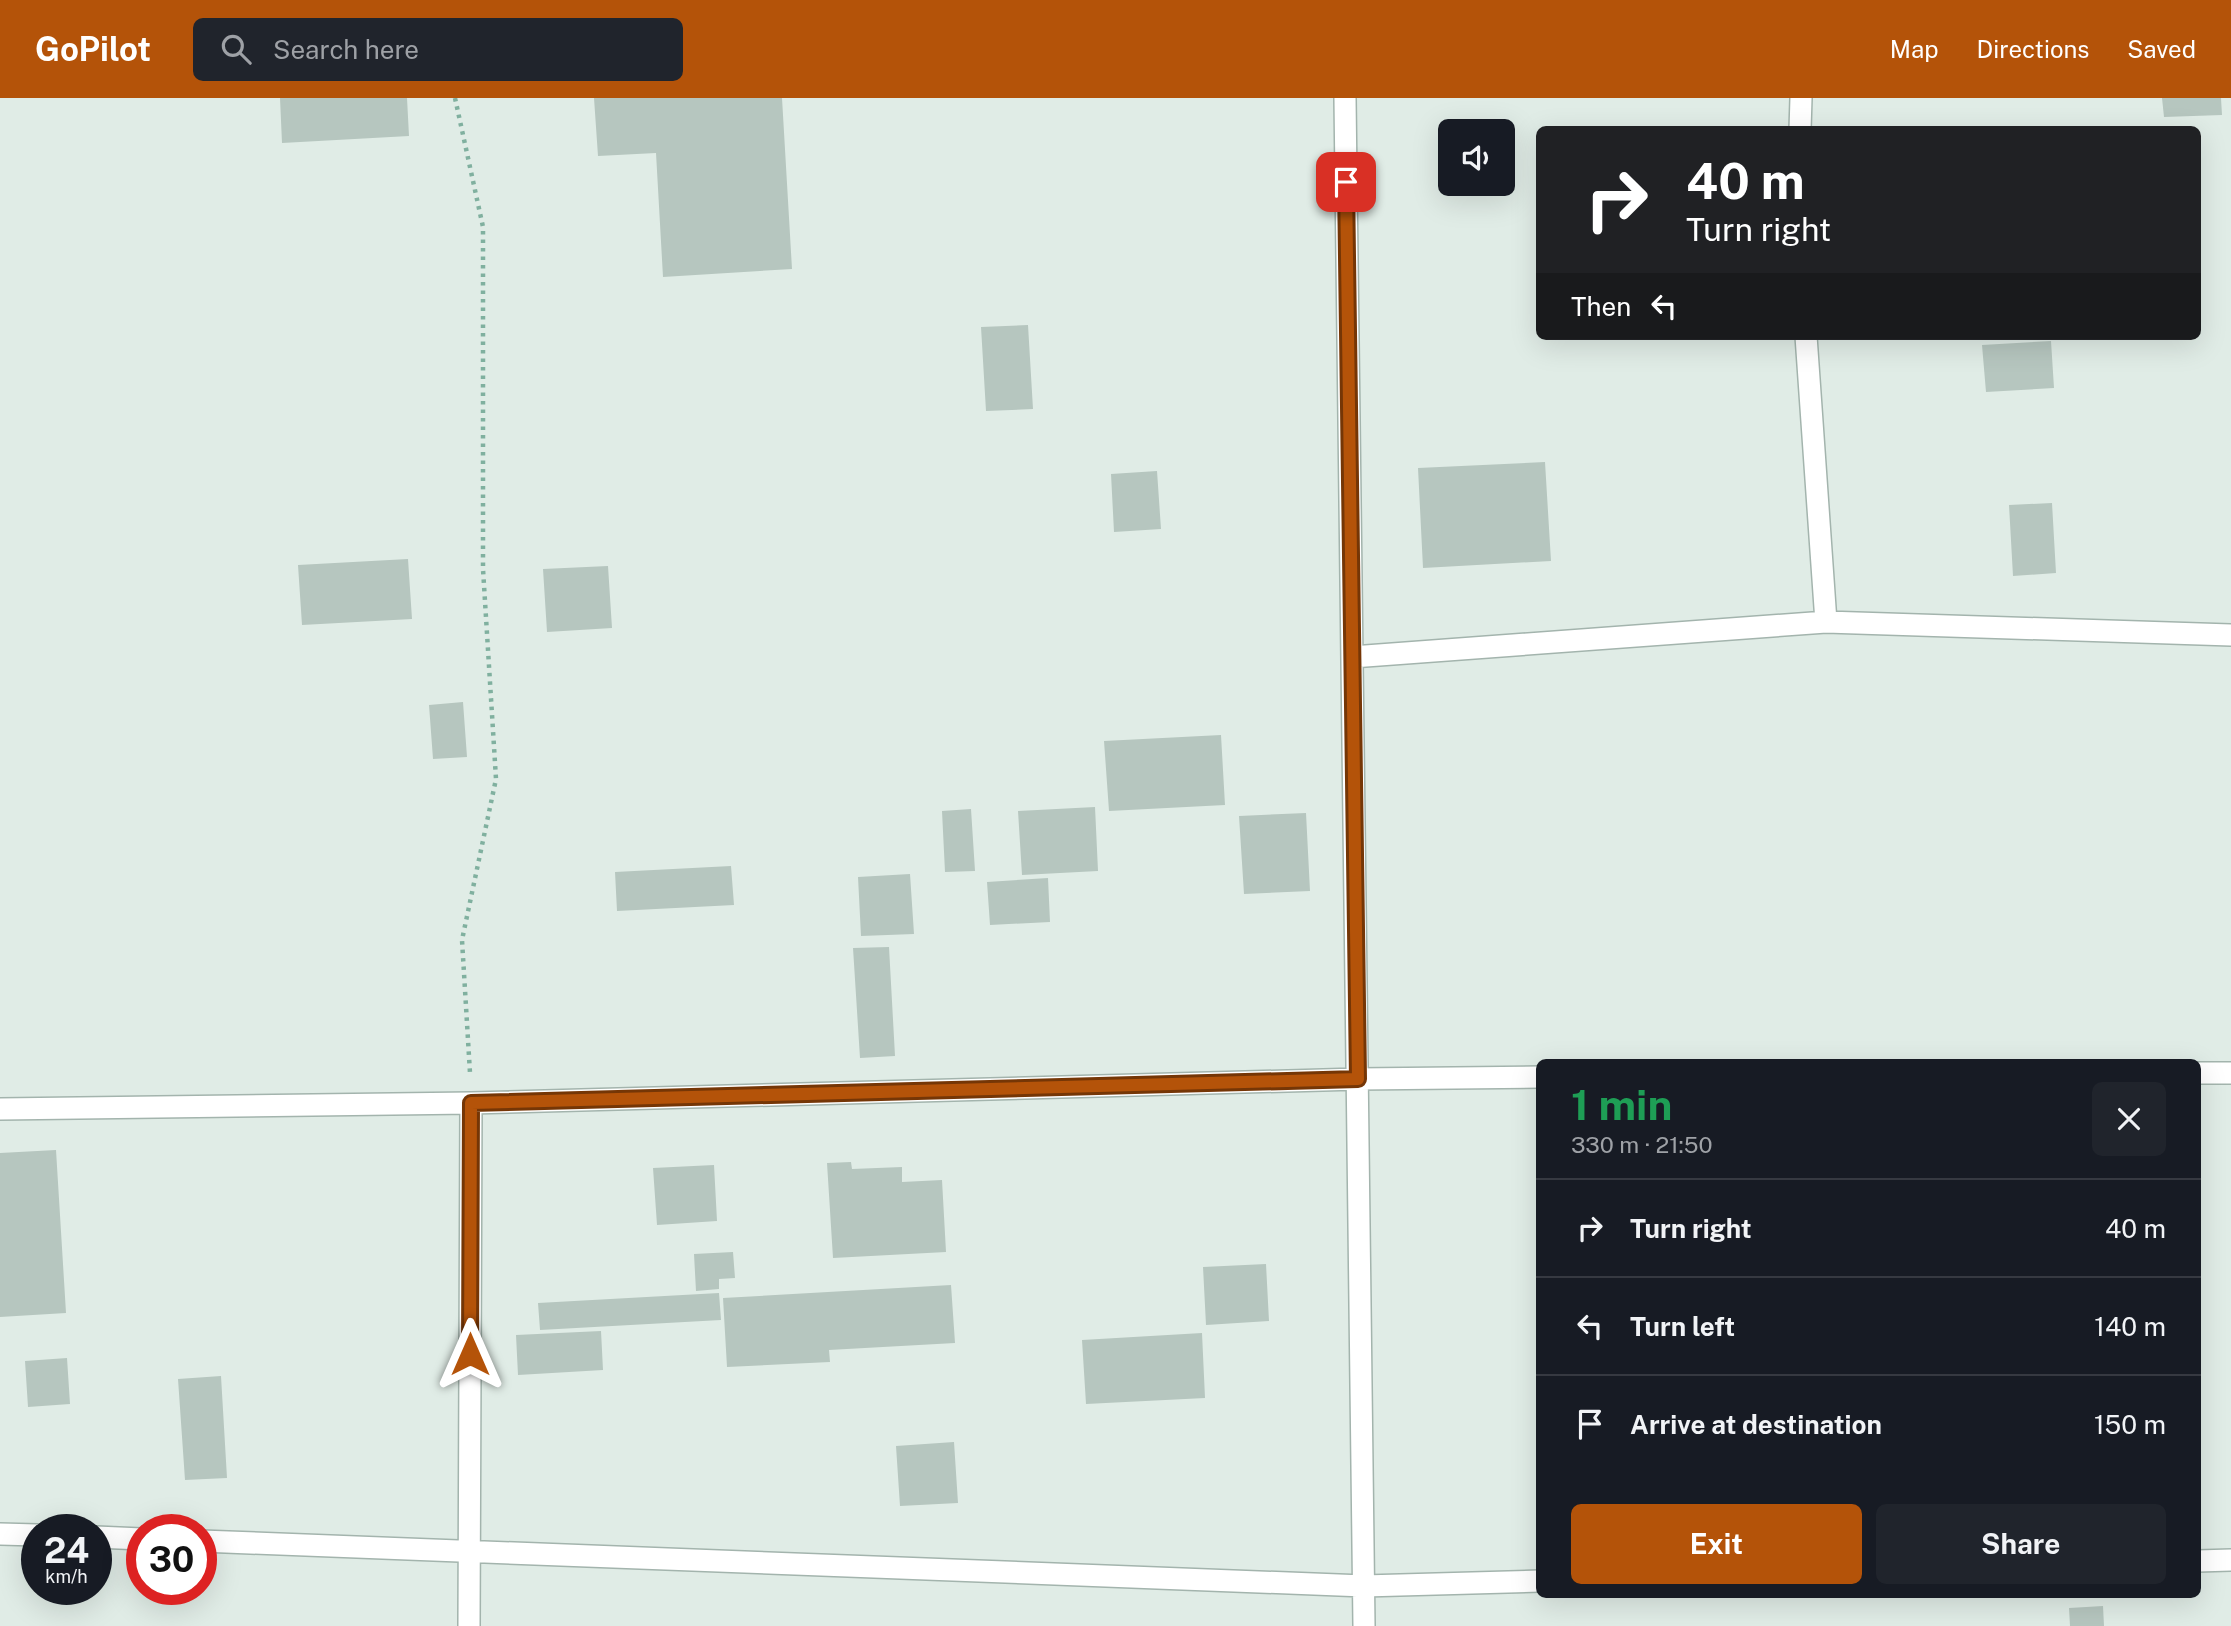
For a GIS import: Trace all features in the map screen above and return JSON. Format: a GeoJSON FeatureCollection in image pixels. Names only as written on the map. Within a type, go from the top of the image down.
{"type":"FeatureCollection","features":[{"type":"Feature","properties":{"kind":"street"},"geometry":{"type":"LineString","coordinates":[[1345,98],[1364,1626]]}},
{"type":"Feature","properties":{"kind":"street"},"geometry":{"type":"LineString","coordinates":[[1800,126],[1801,98]]}},
{"type":"Feature","properties":{"kind":"street"},"geometry":{"type":"LineString","coordinates":[[1807,340],[1826,622]]}},
{"type":"Feature","properties":{"kind":"street"},"geometry":{"type":"LineString","coordinates":[[1352,657],[1826,622],[2231,635]]}},
{"type":"Feature","properties":{"kind":"street"},"geometry":{"type":"LineString","coordinates":[[2201,1073],[2231,1073]]}},
{"type":"Feature","properties":{"kind":"street"},"geometry":{"type":"LineString","coordinates":[[0,1109],[471,1103],[1358,1079],[1536,1077]]}},
{"type":"Feature","properties":{"kind":"street"},"geometry":{"type":"LineString","coordinates":[[469,1626],[471,1103]]}},
{"type":"Feature","properties":{"kind":"street"},"geometry":{"type":"LineString","coordinates":[[0,1534],[21,1535]]}},
{"type":"Feature","properties":{"kind":"street"},"geometry":{"type":"LineString","coordinates":[[217,1542],[1364,1586],[1536,1581]]}},
{"type":"Feature","properties":{"kind":"street"},"geometry":{"type":"LineString","coordinates":[[2201,1560],[2231,1559]]}},
{"type":"Feature","properties":{"kind":"path"},"geometry":{"type":"LineString","coordinates":[[455,98],[483,227],[483,569],[496,779],[462,940],[471,1103]]}},
{"type":"Feature","properties":{"kind":"building"},"geometry":{"type":"Polygon","coordinates":[[[280,98],[407,98],[409,136],[282,143],[280,98]]]}},
{"type":"Feature","properties":{"kind":"building"},"geometry":{"type":"Polygon","coordinates":[[[594,98],[782,98],[792,269],[663,277],[656,153],[598,156],[594,98]]]}},
{"type":"Feature","properties":{"kind":"building"},"geometry":{"type":"Polygon","coordinates":[[[2162,98],[2221,98],[2222,115],[2164,117],[2162,98]]]}},
{"type":"Feature","properties":{"kind":"building"},"geometry":{"type":"Polygon","coordinates":[[[1028,325],[1033,409],[986,411],[981,327],[1028,325]]]}},
{"type":"Feature","properties":{"kind":"building"},"geometry":{"type":"Polygon","coordinates":[[[2051,341],[2054,388],[1986,392],[1982,345],[2051,341]]]}},
{"type":"Feature","properties":{"kind":"building"},"geometry":{"type":"Polygon","coordinates":[[[1545,462],[1551,561],[1423,568],[1418,468],[1545,462]]]}},
{"type":"Feature","properties":{"kind":"building"},"geometry":{"type":"Polygon","coordinates":[[[1157,471],[1161,529],[1114,532],[1111,474],[1157,471]]]}},
{"type":"Feature","properties":{"kind":"building"},"geometry":{"type":"Polygon","coordinates":[[[2052,503],[2056,573],[2013,576],[2009,505],[2052,503]]]}},
{"type":"Feature","properties":{"kind":"building"},"geometry":{"type":"Polygon","coordinates":[[[408,559],[412,619],[302,625],[298,565],[408,559]]]}},
{"type":"Feature","properties":{"kind":"building"},"geometry":{"type":"Polygon","coordinates":[[[608,566],[612,628],[547,632],[543,569],[608,566]]]}},
{"type":"Feature","properties":{"kind":"building"},"geometry":{"type":"Polygon","coordinates":[[[463,702],[467,757],[433,759],[429,705],[463,702]]]}},
{"type":"Feature","properties":{"kind":"building"},"geometry":{"type":"Polygon","coordinates":[[[1221,735],[1225,805],[1109,811],[1104,741],[1221,735]]]}},
{"type":"Feature","properties":{"kind":"building"},"geometry":{"type":"Polygon","coordinates":[[[1095,807],[1098,871],[1022,875],[1018,811],[1095,807]]]}},
{"type":"Feature","properties":{"kind":"building"},"geometry":{"type":"Polygon","coordinates":[[[971,809],[975,871],[945,872],[942,811],[971,809]]]}},
{"type":"Feature","properties":{"kind":"building"},"geometry":{"type":"Polygon","coordinates":[[[1306,813],[1310,891],[1244,894],[1239,816],[1306,813]]]}},
{"type":"Feature","properties":{"kind":"building"},"geometry":{"type":"Polygon","coordinates":[[[731,866],[734,905],[617,911],[615,872],[731,866]]]}},
{"type":"Feature","properties":{"kind":"building"},"geometry":{"type":"Polygon","coordinates":[[[910,874],[914,934],[861,936],[858,877],[910,874]]]}},
{"type":"Feature","properties":{"kind":"building"},"geometry":{"type":"Polygon","coordinates":[[[1048,878],[1050,922],[990,925],[987,882],[1048,878]]]}},
{"type":"Feature","properties":{"kind":"building"},"geometry":{"type":"Polygon","coordinates":[[[889,947],[895,1056],[860,1058],[853,948],[889,947]]]}},
{"type":"Feature","properties":{"kind":"building"},"geometry":{"type":"Polygon","coordinates":[[[56,1150],[66,1313],[0,1317],[0,1153],[56,1150]]]}},
{"type":"Feature","properties":{"kind":"building"},"geometry":{"type":"Polygon","coordinates":[[[851,1162],[852,1169],[902,1167],[902,1182],[942,1180],[946,1252],[833,1258],[827,1163],[851,1162]]]}},
{"type":"Feature","properties":{"kind":"building"},"geometry":{"type":"Polygon","coordinates":[[[714,1165],[717,1221],[657,1225],[653,1168],[714,1165]]]}},
{"type":"Feature","properties":{"kind":"building"},"geometry":{"type":"Polygon","coordinates":[[[733,1252],[735,1278],[719,1279],[719,1289],[696,1291],[694,1254],[733,1252]]]}},
{"type":"Feature","properties":{"kind":"building"},"geometry":{"type":"Polygon","coordinates":[[[1266,1264],[1269,1321],[1206,1325],[1203,1267],[1266,1264]]]}},
{"type":"Feature","properties":{"kind":"building"},"geometry":{"type":"Polygon","coordinates":[[[951,1285],[955,1343],[829,1350],[830,1362],[727,1367],[723,1298],[951,1285]]]}},
{"type":"Feature","properties":{"kind":"building"},"geometry":{"type":"Polygon","coordinates":[[[719,1293],[721,1320],[540,1330],[538,1303],[719,1293]]]}},
{"type":"Feature","properties":{"kind":"building"},"geometry":{"type":"Polygon","coordinates":[[[601,1331],[603,1370],[518,1375],[516,1335],[601,1331]]]}},
{"type":"Feature","properties":{"kind":"building"},"geometry":{"type":"Polygon","coordinates":[[[1202,1333],[1205,1398],[1086,1404],[1082,1340],[1202,1333]]]}},
{"type":"Feature","properties":{"kind":"building"},"geometry":{"type":"Polygon","coordinates":[[[67,1358],[70,1404],[28,1407],[25,1361],[67,1358]]]}},
{"type":"Feature","properties":{"kind":"building"},"geometry":{"type":"Polygon","coordinates":[[[221,1376],[227,1478],[185,1480],[178,1379],[221,1376]]]}},
{"type":"Feature","properties":{"kind":"building"},"geometry":{"type":"Polygon","coordinates":[[[954,1442],[958,1503],[900,1506],[896,1446],[954,1442]]]}},
{"type":"Feature","properties":{"kind":"building"},"geometry":{"type":"Polygon","coordinates":[[[2103,1606],[2104,1626],[2070,1626],[2069,1608],[2103,1606]]]}},
{"type":"Feature","properties":{"kind":"route"},"geometry":{"type":"LineString","coordinates":[[470,1354],[471,1103],[1358,1079],[1346,182]]}}]}
